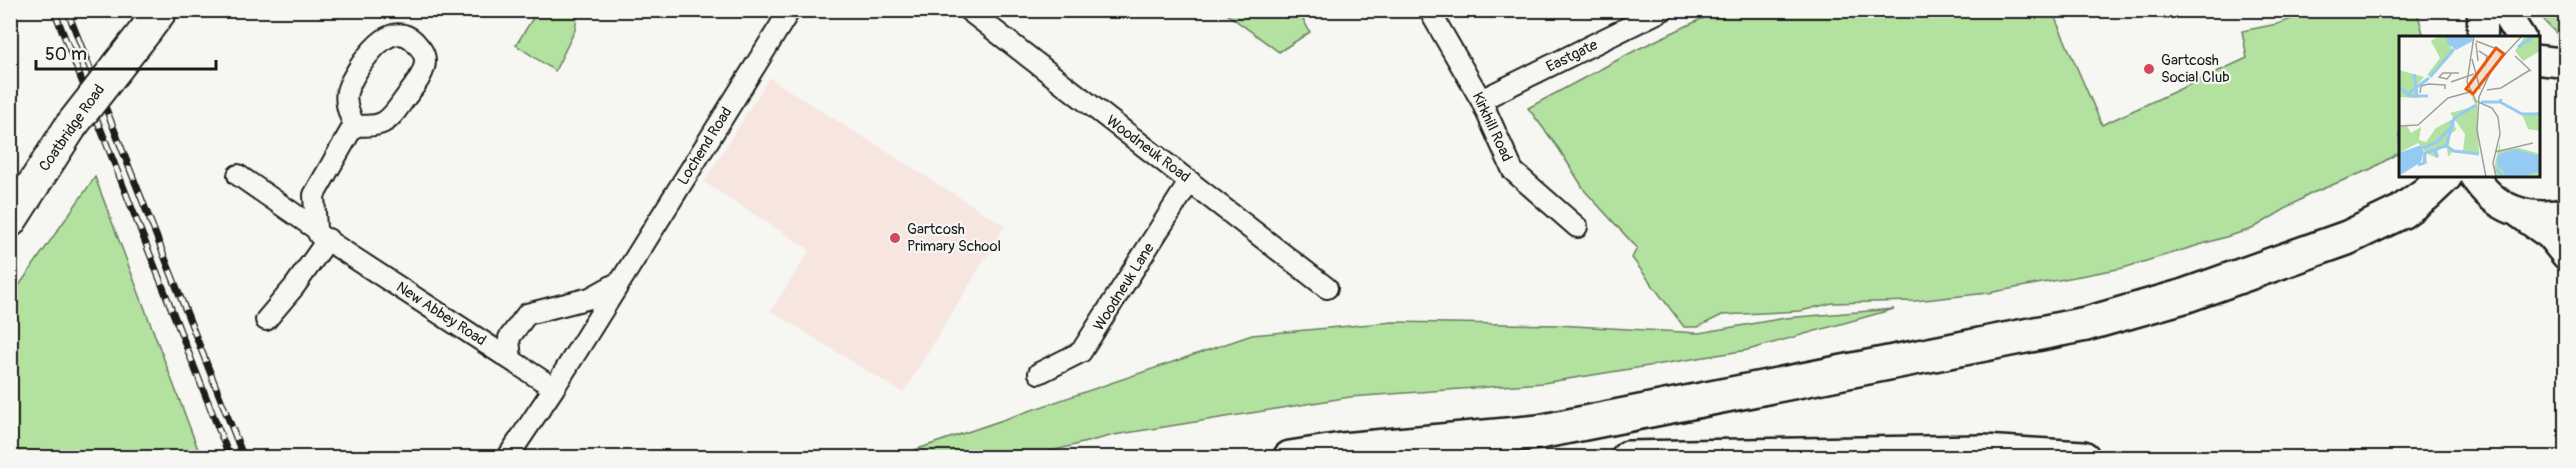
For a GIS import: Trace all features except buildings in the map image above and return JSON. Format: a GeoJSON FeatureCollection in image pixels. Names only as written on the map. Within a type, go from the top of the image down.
{"type":"FeatureCollection","features":[{"type":"Feature","properties":{"kind":"highway"},"geometry":{"type":"LineString","coordinates":[[1290,458],[1341,450],[1539,432],[2086,324],[2195,293],[2347,238],[2401,212],[2426,194],[2444,177]]}},
{"type":"Feature","properties":{"kind":"highway"},"geometry":{"type":"LineString","coordinates":[[1628,458],[1884,452],[1983,452],[2083,458]]}},
{"type":"Feature","properties":{"kind":"main road","name":"Coatbridge Road"},"geometry":{"type":"LineString","coordinates":[[10,221],[70,126],[153,20]]}},
{"type":"Feature","properties":{"kind":"street","name":"Lochend Road"},"geometry":{"type":"LineString","coordinates":[[507,458],[554,388],[790,10]]}},
{"type":"Feature","properties":{"kind":"street","name":"Woodneuk Road"},"geometry":{"type":"LineString","coordinates":[[968,10],[1327,288]]}},
{"type":"Feature","properties":{"kind":"street","name":"Kirkhill Road"},"geometry":{"type":"LineString","coordinates":[[1429,10],[1481,100],[1513,171],[1577,227]]}},
{"type":"Feature","properties":{"kind":"street","name":"Eastgate"},"geometry":{"type":"LineString","coordinates":[[1481,100],[1662,10]]}},
{"type":"Feature","properties":{"kind":"street"},"geometry":{"type":"LineString","coordinates":[[2482,10],[2482,36]]}},
{"type":"Feature","properties":{"kind":"street"},"geometry":{"type":"LineString","coordinates":[[2503,10],[2520,36]]}},
{"type":"Feature","properties":{"kind":"street"},"geometry":{"type":"LineString","coordinates":[[397,34],[409,36],[422,49],[425,60],[422,74],[390,120],[372,127],[354,125],[347,109],[345,91],[373,47],[383,38],[397,34]]}},
{"type":"Feature","properties":{"kind":"street"},"geometry":{"type":"LineString","coordinates":[[266,320],[293,289],[322,234],[314,195],[354,125]]}},
{"type":"Feature","properties":{"kind":"street","name":"New Abbey Road"},"geometry":{"type":"LineString","coordinates":[[238,175],[322,234],[554,388]]}},
{"type":"Feature","properties":{"kind":"street"},"geometry":{"type":"LineString","coordinates":[[2475,177],[2482,188],[2499,204],[2519,213],[2550,235],[2565,255]]}},
{"type":"Feature","properties":{"kind":"street","name":"Woodneuk Lane"},"geometry":{"type":"LineString","coordinates":[[1039,373],[1081,352],[1190,181]]}},
{"type":"Feature","properties":{"kind":"street"},"geometry":{"type":"LineString","coordinates":[[2519,213],[2542,216],[2565,213]]}},
{"type":"Feature","properties":{"kind":"street","name":"Lochend Road"},"geometry":{"type":"LineString","coordinates":[[512,360],[509,338],[527,314],[590,298],[620,282]]}},
{"type":"Feature","properties":{"kind":"shaded area","name":"Gartcosh Primary School"},"geometry":{"type":"Polygon","coordinates":[[[769,78],[1005,226],[903,393],[771,311],[810,250],[704,182],[769,78]]]}},
{"type":"Feature","properties":{"kind":"green space"},"geometry":{"type":"Polygon","coordinates":[[[538,10],[578,11],[575,30],[555,71],[516,45],[538,10]]]}},
{"type":"Feature","properties":{"kind":"green space"},"geometry":{"type":"Polygon","coordinates":[[[1223,11],[1298,11],[1310,32],[1279,52],[1223,11]]]}},
{"type":"Feature","properties":{"kind":"green space"},"geometry":{"type":"Polygon","coordinates":[[[1718,11],[2052,11],[2102,125],[2247,58],[2242,31],[2277,24],[2316,11],[2417,11],[2424,36],[2399,36],[2399,153],[2371,169],[2310,194],[2252,229],[2123,268],[1988,293],[1915,301],[1832,303],[1801,311],[1722,315],[1698,327],[1684,327],[1632,258],[1637,248],[1585,191],[1559,149],[1528,108],[1638,49],[1718,11]]]}},
{"type":"Feature","properties":{"kind":"green space"},"geometry":{"type":"Polygon","coordinates":[[[2539,11],[2565,11],[2565,42],[2546,23],[2539,11]]]}},
{"type":"Feature","properties":{"kind":"green space"},"geometry":{"type":"Polygon","coordinates":[[[95,177],[201,457],[11,457],[11,297],[95,177]]]}},
{"type":"Feature","properties":{"kind":"green space"},"geometry":{"type":"Polygon","coordinates":[[[1894,309],[1748,350],[1543,383],[1350,397],[1114,435],[1028,457],[894,457],[1252,335],[1393,322],[1557,325],[1699,333],[1785,318],[1894,309]]]}},
{"type":"Feature","properties":{"kind":"railway"},"geometry":{"type":"LineString","coordinates":[[54,10],[230,458]]}},
{"type":"Feature","properties":{"kind":"railway"},"geometry":{"type":"LineString","coordinates":[[67,10],[244,458]]}},
{"type":"Feature","properties":{"kind":"place","name":"Gartcosh Social Club"},"geometry":{"type":"Point","coordinates":[2149,69]}},
{"type":"Feature","properties":{"kind":"place","name":"Gartcosh Primary School"},"geometry":{"type":"Point","coordinates":[895,238]}}]}
